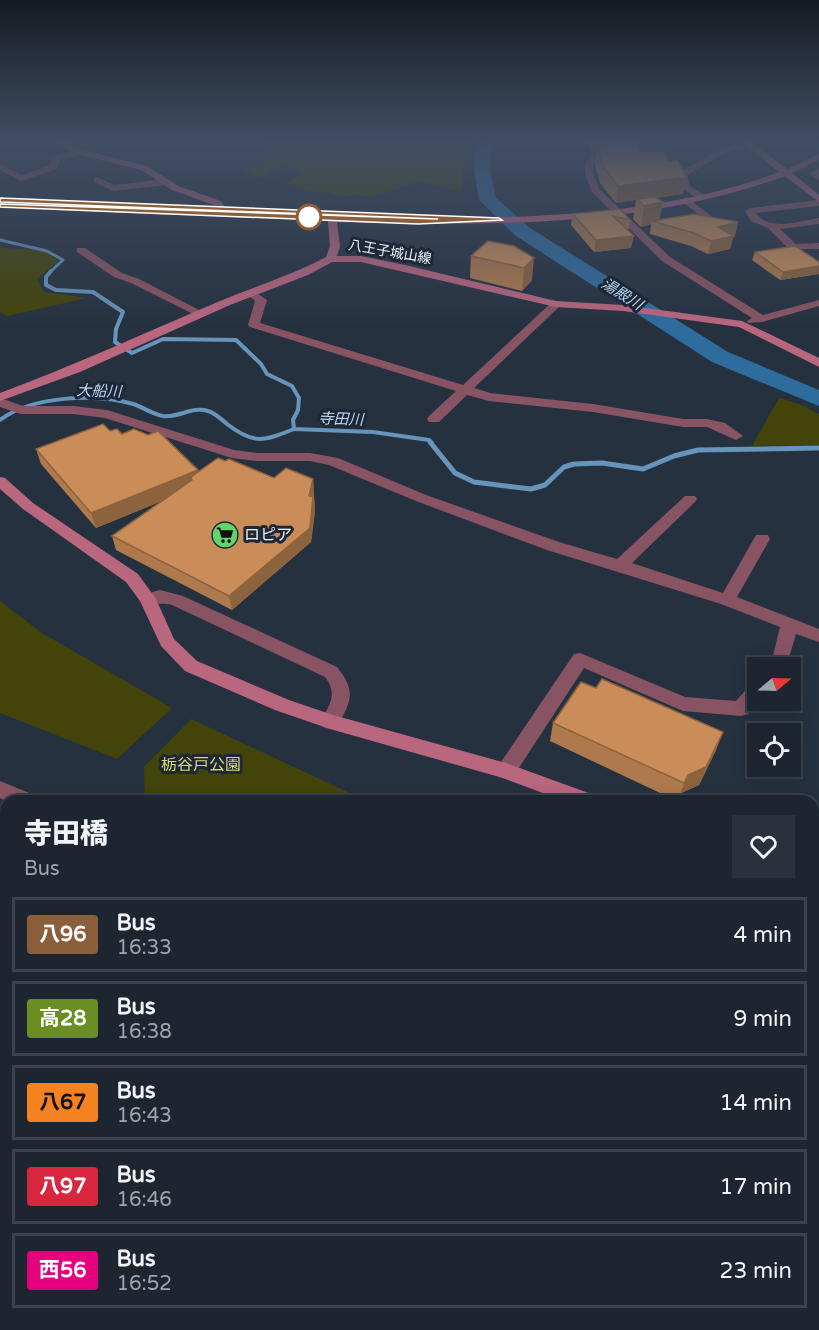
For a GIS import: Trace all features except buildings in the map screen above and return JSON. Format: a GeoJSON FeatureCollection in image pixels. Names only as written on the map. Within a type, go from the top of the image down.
{"type":"FeatureCollection","features":[{"type":"Feature","properties":{"kind":"street"},"geometry":{"type":"LineString","coordinates":[[62,203],[442,222],[524,219],[618,211],[667,203]]}},
{"type":"Feature","properties":{"kind":"street"},"geometry":{"type":"LineString","coordinates":[[219,203],[223,211]]}},
{"type":"Feature","properties":{"kind":"street"},"geometry":{"type":"LineString","coordinates":[[609,203],[669,262],[762,319]]}},
{"type":"Feature","properties":{"kind":"street"},"geometry":{"type":"LineString","coordinates":[[672,225],[707,217],[690,203]]}},
{"type":"Feature","properties":{"kind":"street"},"geometry":{"type":"LineString","coordinates":[[805,203],[750,211],[754,219],[772,227],[793,247],[819,246]]}},
{"type":"Feature","properties":{"kind":"street"},"geometry":{"type":"LineString","coordinates":[[0,205],[223,211]]}},
{"type":"Feature","properties":{"kind":"street"},"geometry":{"type":"LineString","coordinates":[[330,259],[337,243],[333,216]]}},
{"type":"Feature","properties":{"kind":"street"},"geometry":{"type":"LineString","coordinates":[[772,227],[819,221]]}},
{"type":"Feature","properties":{"kind":"street"},"geometry":{"type":"LineString","coordinates":[[638,232],[649,230]]}},
{"type":"Feature","properties":{"kind":"street"},"geometry":{"type":"LineString","coordinates":[[81,250],[118,275],[135,280],[201,314]]}},
{"type":"Feature","properties":{"kind":"street","name":"八王子城山線"},"geometry":{"type":"LineString","coordinates":[[0,397],[53,379],[201,314],[304,273],[330,259],[361,259],[556,304],[623,308],[742,324]]}},
{"type":"Feature","properties":{"kind":"street"},"geometry":{"type":"LineString","coordinates":[[252,293],[261,300],[254,326],[465,390],[489,397],[593,408],[683,423],[707,423],[720,426],[736,436]]}},
{"type":"Feature","properties":{"kind":"street"},"geometry":{"type":"LineString","coordinates":[[742,324],[819,303]]}},
{"type":"Feature","properties":{"kind":"street"},"geometry":{"type":"LineString","coordinates":[[434,419],[556,304]]}},
{"type":"Feature","properties":{"kind":"street"},"geometry":{"type":"LineString","coordinates":[[742,324],[819,363]]}},
{"type":"Feature","properties":{"kind":"street"},"geometry":{"type":"LineString","coordinates":[[11,407],[106,414],[232,454],[257,457],[302,457],[333,461],[421,498],[531,538],[727,600],[819,636]]}},
{"type":"Feature","properties":{"kind":"street"},"geometry":{"type":"LineString","coordinates":[[0,481],[28,506],[132,578],[148,599],[166,642],[191,666],[282,705],[330,722],[506,771],[571,795]]}},
{"type":"Feature","properties":{"kind":"street"},"geometry":{"type":"LineString","coordinates":[[620,565],[690,499]]}},
{"type":"Feature","properties":{"kind":"street"},"geometry":{"type":"LineString","coordinates":[[727,600],[762,539]]}},
{"type":"Feature","properties":{"kind":"street"},"geometry":{"type":"LineString","coordinates":[[148,599],[160,596],[177,600],[331,672],[342,690],[343,698],[330,722]]}},
{"type":"Feature","properties":{"kind":"street"},"geometry":{"type":"LineString","coordinates":[[781,657],[789,623]]}},
{"type":"Feature","properties":{"kind":"street"},"geometry":{"type":"LineString","coordinates":[[506,771],[579,659],[683,704],[741,709],[747,702]]}},
{"type":"Feature","properties":{"kind":"green space"},"geometry":{"type":"Polygon","coordinates":[[[0,246],[47,251],[58,261],[37,279],[44,292],[87,298],[7,316],[0,312],[0,246]]]}},
{"type":"Feature","properties":{"kind":"green space"},"geometry":{"type":"Polygon","coordinates":[[[779,398],[799,404],[819,414],[819,445],[752,446],[779,398]]]}},
{"type":"Feature","properties":{"kind":"green space"},"geometry":{"type":"Polygon","coordinates":[[[0,601],[42,633],[172,708],[117,759],[0,713],[0,601]]]}},
{"type":"Feature","properties":{"kind":"green space","name":"栃谷戸公園"},"geometry":{"type":"Polygon","coordinates":[[[191,719],[354,795],[145,795],[144,767],[191,719]]]}},
{"type":"Feature","properties":{"kind":"waterway","name":"湯殿川"},"geometry":{"type":"LineString","coordinates":[[491,203],[523,232],[720,357],[819,399]]}},
{"type":"Feature","properties":{"kind":"waterway","name":"寺田川"},"geometry":{"type":"LineString","coordinates":[[0,240],[47,251],[63,260],[50,272]]}},
{"type":"Feature","properties":{"kind":"waterway","name":"寺田川"},"geometry":{"type":"LineString","coordinates":[[50,272],[46,277],[46,285],[56,290],[93,292],[123,312],[116,329],[115,342],[132,353],[163,339],[236,340],[261,364],[267,374],[292,386],[299,398],[298,410],[293,420],[294,429]]}},
{"type":"Feature","properties":{"kind":"waterway","name":"大船川"},"geometry":{"type":"LineString","coordinates":[[0,420],[13,412],[46,401],[101,398],[133,404],[163,416],[196,410],[208,411],[236,431],[252,438],[267,438],[294,429]]}},
{"type":"Feature","properties":{"kind":"waterway","name":"寺田川"},"geometry":{"type":"LineString","coordinates":[[294,429],[373,432],[429,440],[432,443]]}},
{"type":"Feature","properties":{"kind":"waterway","name":"寺田川"},"geometry":{"type":"LineString","coordinates":[[430,442],[455,473],[474,482],[531,489],[545,485],[564,467],[574,464],[602,463],[643,469],[674,456],[698,450],[819,448]]}},
{"type":"Feature","properties":{"kind":"bus line","name":"八96"},"geometry":{"type":"LineString","coordinates":[[0,205],[418,222],[499,220],[68,203]]}},
{"type":"Feature","properties":{"kind":"place","name":"ロピア"},"geometry":{"type":"Point","coordinates":[225,535]}}]}
